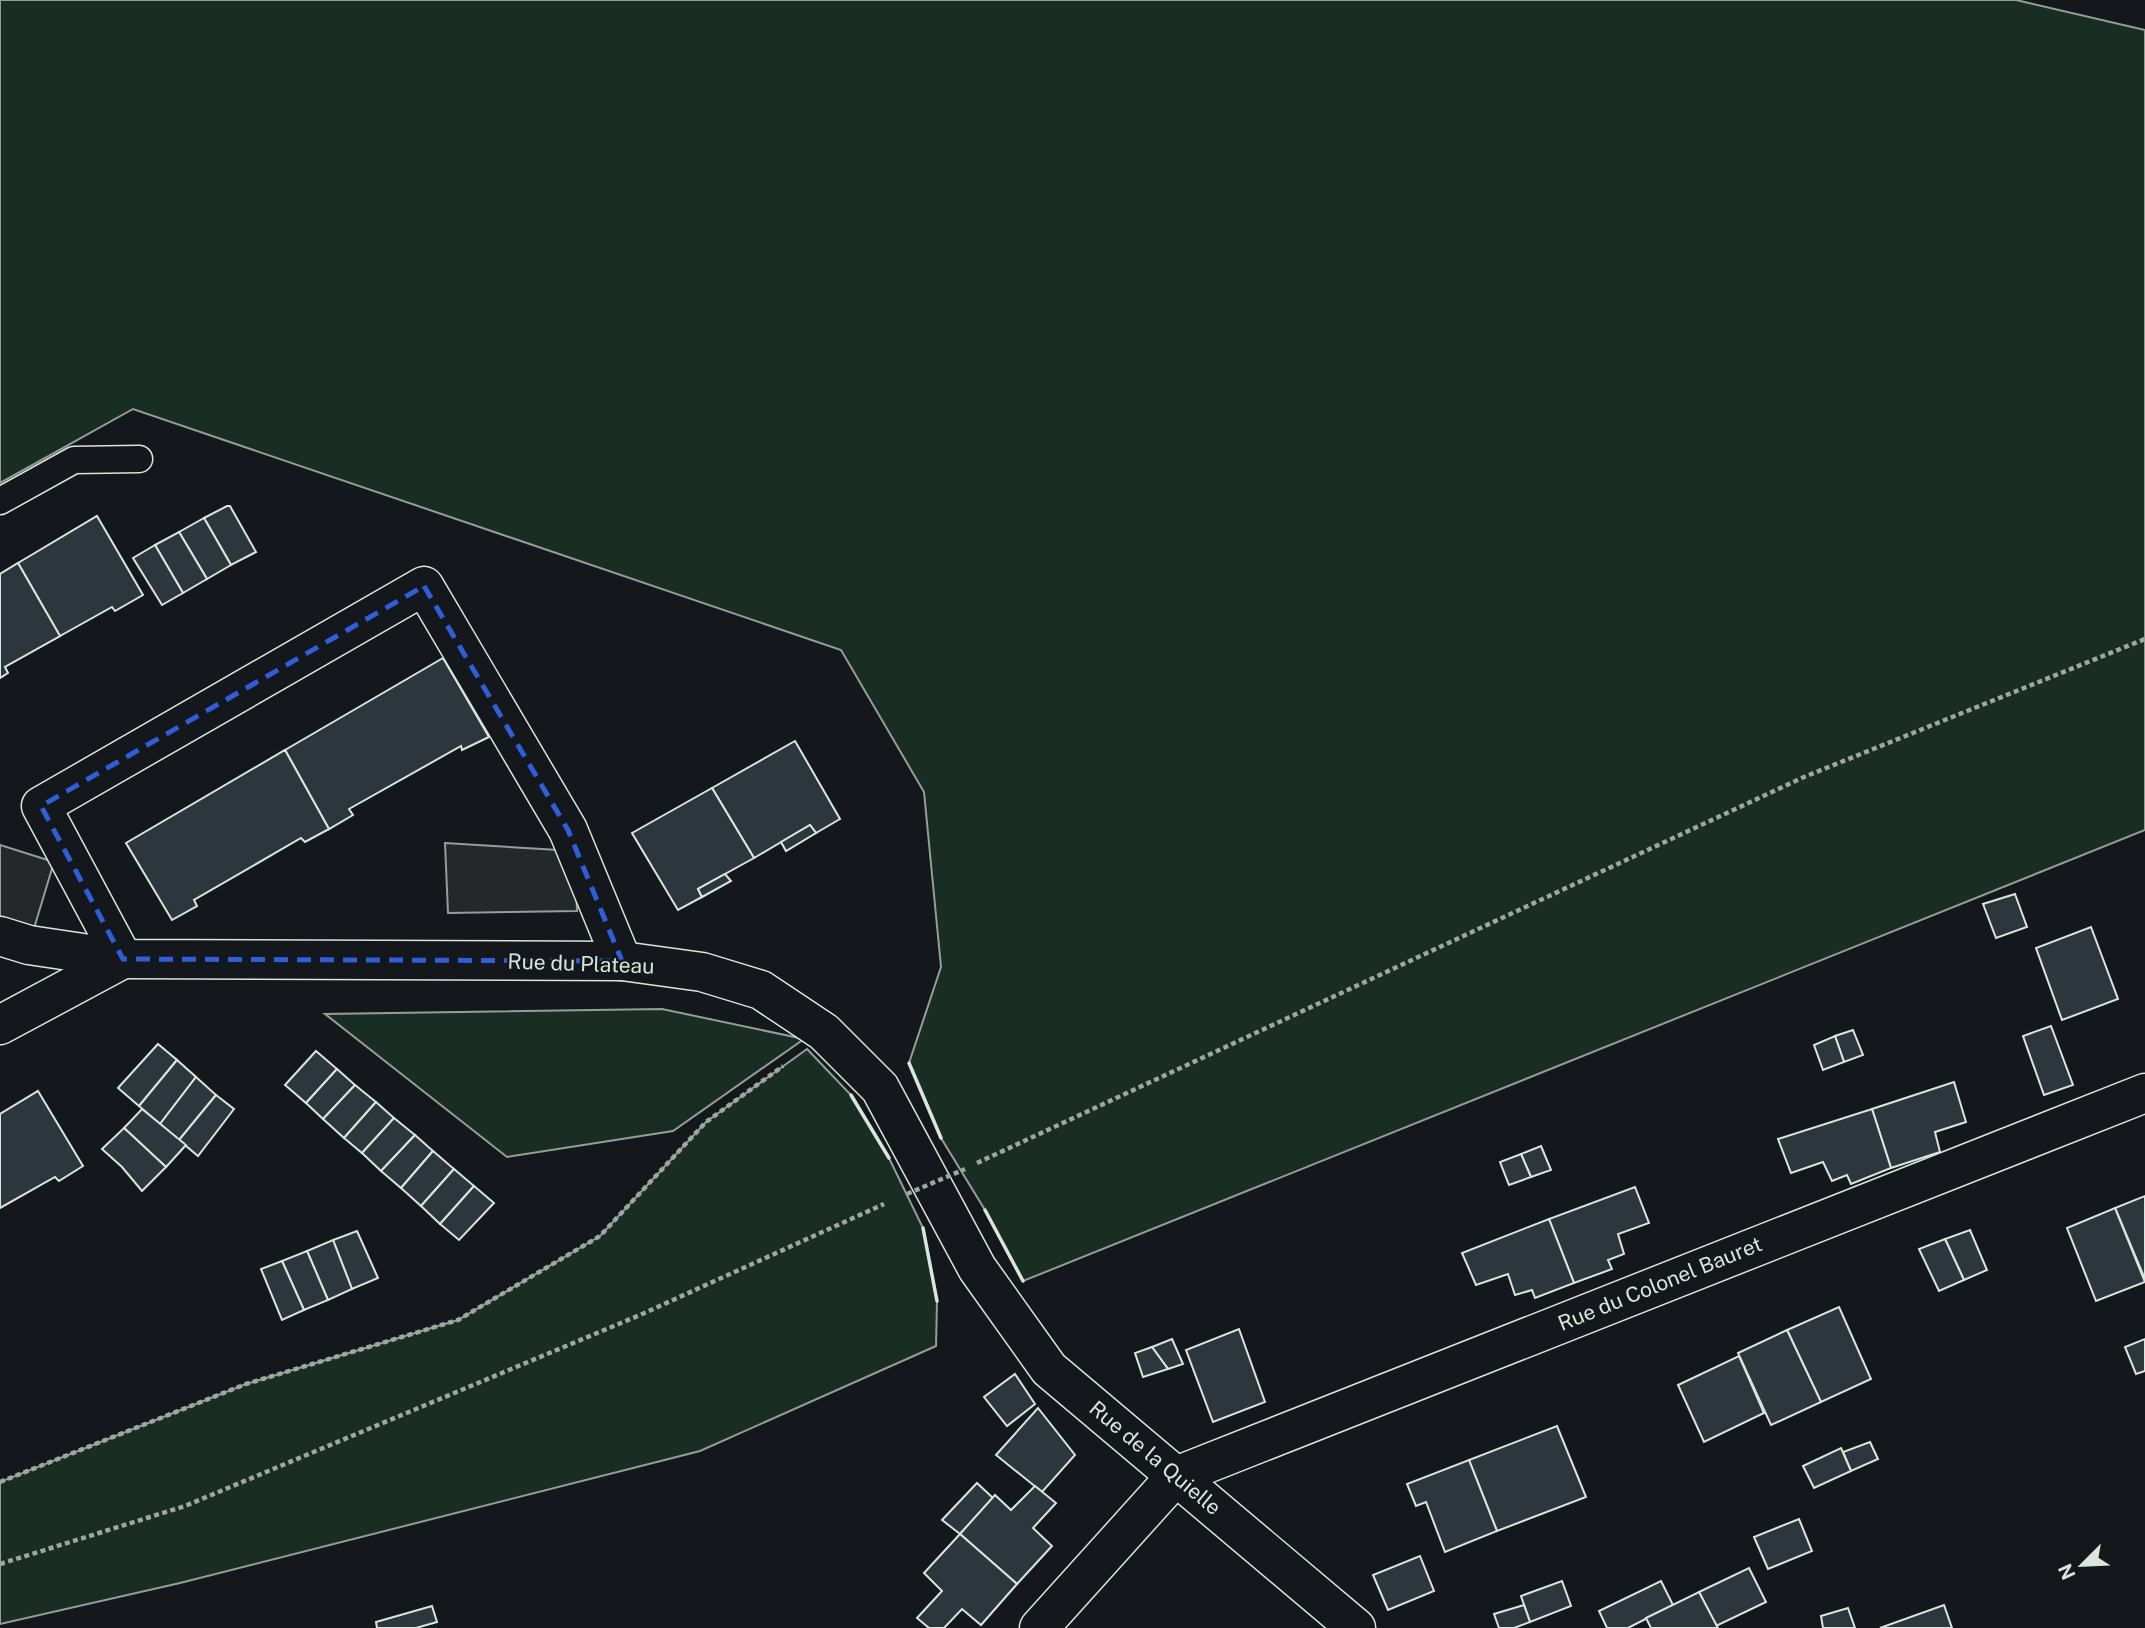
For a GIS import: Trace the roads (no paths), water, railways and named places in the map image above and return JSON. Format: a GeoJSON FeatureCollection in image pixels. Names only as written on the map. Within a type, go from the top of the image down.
{"type":"FeatureCollection","features":[{"type":"Feature","properties":{"kind":"street"},"geometry":{"type":"LineString","coordinates":[[123,959],[41,806],[424,586],[568,830],[622,961]]}},
{"type":"Feature","properties":{"kind":"street","name":"Rue du Plateau"},"geometry":{"type":"LineString","coordinates":[[0,936],[29,945],[123,959],[622,961],[702,972],[761,990],[824,1032],[880,1088],[977,1268]]}},
{"type":"Feature","properties":{"kind":"street","name":"Rue du Plateau"},"geometry":{"type":"LineString","coordinates":[[0,1025],[123,959]]}},
{"type":"Feature","properties":{"kind":"street","name":"Rue du Colonel Bauret"},"geometry":{"type":"LineString","coordinates":[[1176,1476],[2145,1093]]}},
{"type":"Feature","properties":{"kind":"street","name":"Rue de la Quielle"},"geometry":{"type":"LineString","coordinates":[[977,1268],[1049,1369],[1356,1628]]}},
{"type":"Feature","properties":{"kind":"street"},"geometry":{"type":"LineString","coordinates":[[1039,1628],[1176,1476]]}},
{"type":"Feature","properties":{"kind":"lane"},"geometry":{"type":"LineString","coordinates":[[0,501],[74,460],[139,459]]}}]}
